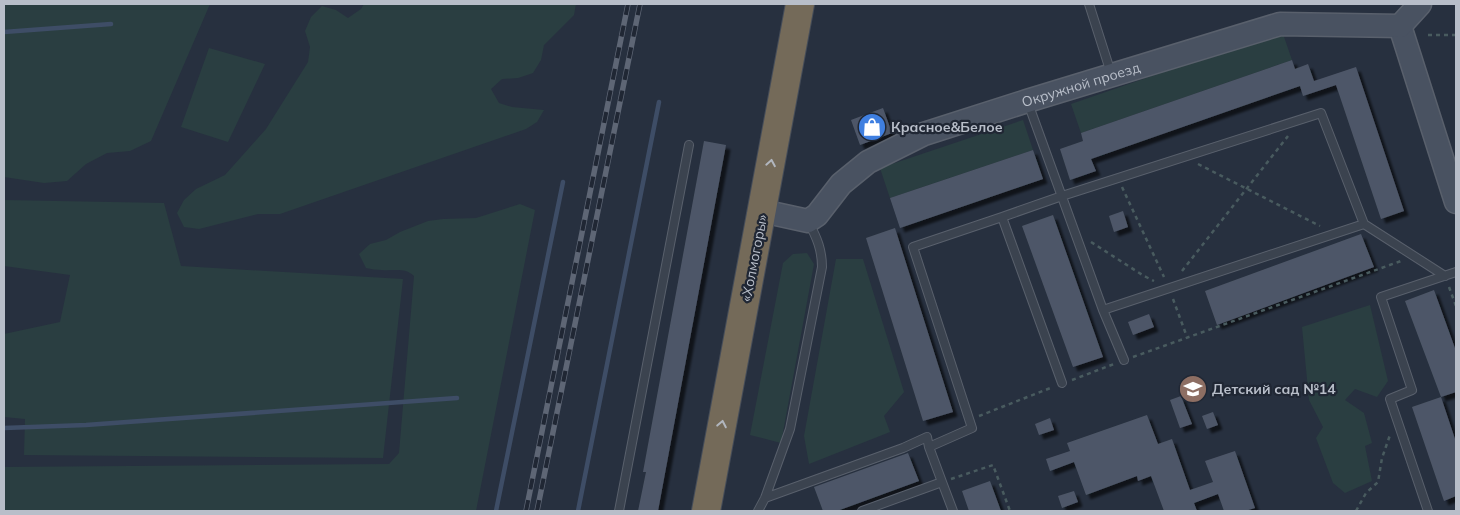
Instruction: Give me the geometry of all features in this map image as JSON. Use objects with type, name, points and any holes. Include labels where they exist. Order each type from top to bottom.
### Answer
[{"type":"highway","name":"«Холмогоры»","points":[[688,511],[781,4]]},
{"type":"highway","name":"«Холмогоры»","points":[[706,511],[800,4]]},
{"type":"street","points":[[1420,4],[1400,26],[1454,188]]},
{"type":"street","name":"Окружной проезд","points":[[808,221],[817,214],[840,184],[868,162],[924,134],[1280,24],[1400,26]]},
{"type":"street","points":[[762,211],[808,221]]},
{"type":"lane","points":[[1089,4],[1112,75]]},
{"type":"lane","points":[[1027,101],[1103,310],[1124,360]]},
{"type":"lane","points":[[929,447],[972,428],[913,247],[1062,196],[1321,113],[1364,224],[1445,276]]},
{"type":"lane","points":[[618,511],[689,145]]},
{"type":"lane","points":[[1002,217],[1062,384]]},
{"type":"lane","points":[[758,511],[765,498],[790,429],[822,267],[822,255],[808,221]]},
{"type":"lane","points":[[1103,310],[1364,224]]},
{"type":"lane","points":[[1428,511],[1390,398],[1412,390],[1381,297],[1456,272]]},
{"type":"lane","points":[[765,498],[903,448],[927,437],[952,511]]},
{"type":"lane","points":[[862,511],[942,482]]},
{"type":"path","points":[[1428,35],[1456,35]]},
{"type":"path","points":[[1169,288],[1302,119]]},
{"type":"path","points":[[1184,157],[1335,233]]},
{"type":"path","points":[[1118,178],[1169,288],[1186,337]]},
{"type":"path","points":[[1075,232],[1144,276],[1169,288]]},
{"type":"path","points":[[969,420],[1186,337],[1414,256]]},
{"type":"path","points":[[1445,276],[1456,306]]},
{"type":"path","points":[[1356,511],[1366,493],[1378,482],[1382,458],[1397,419]]},
{"type":"path","points":[[942,482],[993,465],[1010,511]]},
{"type":"green space","points":[[4,4],[210,4],[151,141],[130,151],[107,153],[86,164],[67,181],[44,183],[4,177]]},
{"type":"green space","points":[[364,4],[576,4],[574,15],[544,45],[541,60],[533,73],[518,78],[502,79],[491,89],[499,103],[512,107],[544,110],[537,122],[526,129],[280,214],[258,214],[199,229],[184,227],[177,213],[184,200],[196,189],[225,175],[266,129],[308,62],[310,47],[305,31],[311,17],[322,6],[336,10],[348,18],[361,9]]},
{"type":"green space","points":[[1282,31],[1292,60],[1081,133],[1071,104]]},
{"type":"green space","points":[[209,48],[265,64],[228,142],[181,127]]},
{"type":"green space","points":[[1023,120],[1033,150],[890,198],[880,168]]},
{"type":"green space","points":[[4,200],[164,203],[181,266],[403,279],[383,458],[24,455],[25,419],[4,417],[4,334],[60,322],[70,275],[4,266]]},
{"type":"green space","points":[[520,204],[535,210],[476,511],[4,511],[4,467],[389,464],[399,453],[414,276],[403,270],[366,268],[359,254],[370,244],[386,240],[400,232],[428,221],[476,218]]},
{"type":"green space","points":[[807,253],[814,264],[781,443],[750,435],[783,263],[793,254]]},
{"type":"green space","points":[[836,259],[863,259],[904,392],[884,416],[890,432],[809,464],[804,436]]},
{"type":"green space","points":[[1370,305],[1388,381],[1377,397],[1355,389],[1345,400],[1364,413],[1372,443],[1365,446],[1372,481],[1345,493],[1333,483],[1316,438],[1323,427],[1309,400],[1302,327]]},
{"type":"building","points":[[1292,60],[1295,69],[1308,64],[1314,81],[1356,67],[1404,211],[1381,219],[1336,85],[1303,96],[1300,86],[1091,159],[1096,171],[1070,180],[1060,149],[1083,141],[1081,133]]},
{"type":"building","name":"Красное&Белое","points":[[883,108],[892,133],[860,145],[851,120]]},
{"type":"building","points":[[704,141],[726,145],[658,511],[638,511],[646,472],[643,472]]},
{"type":"building","points":[[1033,150],[1043,179],[900,228],[890,198]]},
{"type":"building","points":[[1123,211],[1128,227],[1114,232],[1109,216]]},
{"type":"building","points":[[1053,215],[1103,357],[1073,367],[1022,226]]},
{"type":"building","points":[[895,228],[953,412],[923,421],[866,238]]},
{"type":"building","points":[[1361,234],[1374,267],[1217,325],[1205,291]]},
{"type":"building","points":[[1434,290],[1456,351],[1456,392],[1441,397],[1405,301]]},
{"type":"building","points":[[1149,314],[1154,327],[1133,335],[1128,322]]},
{"type":"building","points":[[1181,396],[1192,424],[1180,428],[1170,400]]},
{"type":"building","points":[[1441,397],[1456,442],[1456,496],[1444,501],[1412,407]]},
{"type":"building","points":[[1213,412],[1218,425],[1207,429],[1202,416]]},
{"type":"building","points":[[1147,415],[1158,444],[1172,439],[1190,490],[1213,482],[1205,461],[1235,451],[1255,508],[1245,511],[1224,511],[1218,494],[1194,503],[1197,511],[1164,511],[1151,476],[1138,481],[1137,476],[1086,495],[1074,462],[1050,471],[1046,459],[1070,451],[1067,443]]},
{"type":"building","points":[[1050,418],[1054,430],[1039,435],[1035,424]]},
{"type":"building","points":[[908,453],[919,481],[837,511],[823,511],[814,487]]},
{"type":"building","points":[[990,481],[1001,511],[969,511],[962,491]]},
{"type":"building","points":[[1074,491],[1078,502],[1062,508],[1058,496]]},
{"type":"waterway","points":[[4,32],[111,24]]},
{"type":"waterway","points":[[578,511],[659,102]]},
{"type":"waterway","points":[[496,511],[563,182]]},
{"type":"waterway","points":[[4,428],[86,425],[457,398]]},
{"type":"railway","points":[[526,511],[628,4]]},
{"type":"railway","points":[[537,511],[640,4]]},
{"type":"place","name":"Красное&Белое","points":[[872,127]]},
{"type":"place","name":"Детский сад №14","points":[[1193,389]]}]
